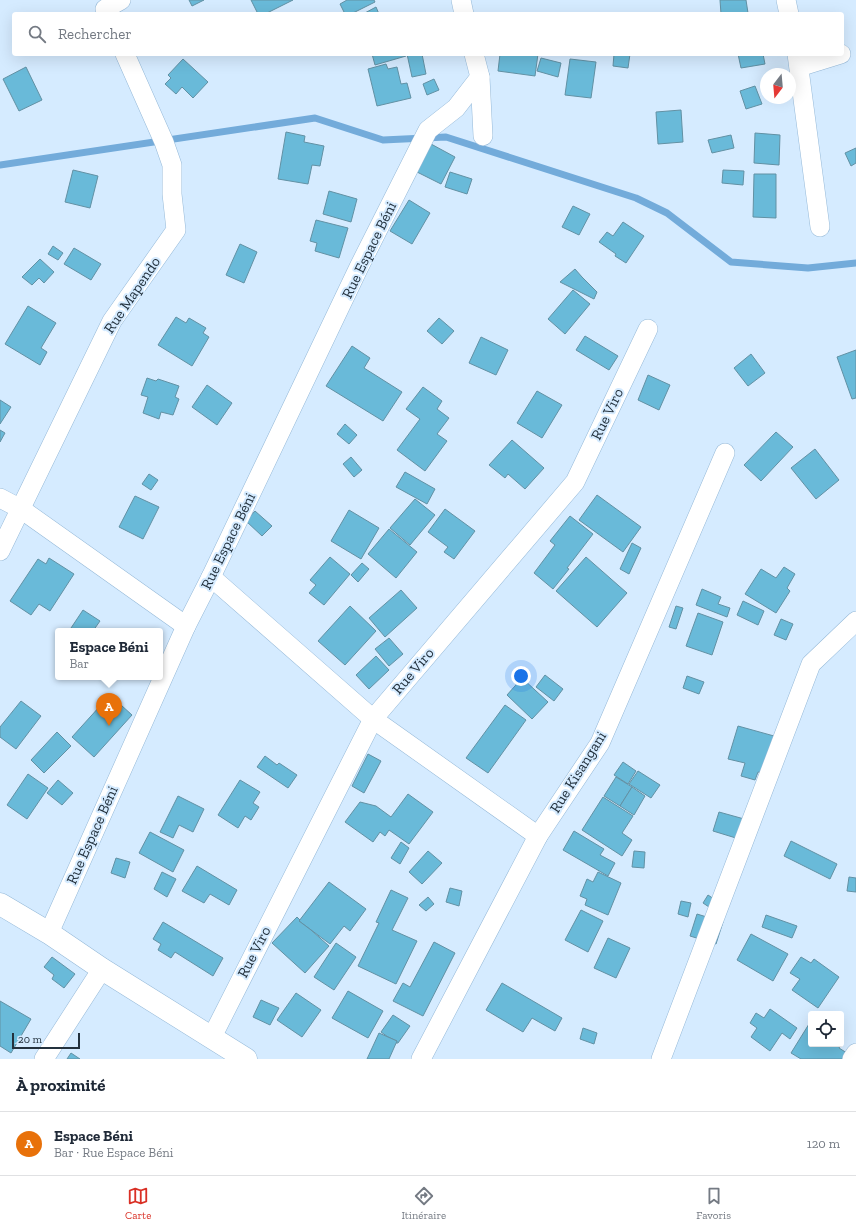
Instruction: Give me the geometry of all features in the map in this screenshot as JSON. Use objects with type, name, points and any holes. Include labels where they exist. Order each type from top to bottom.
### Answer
[{"type":"street","points":[[103,8],[121,0]]},
{"type":"street","points":[[461,0],[464,12]]},
{"type":"street","points":[[786,0],[789,12]]},
{"type":"street","points":[[844,53],[856,49]]},
{"type":"street","name":"Rue Mapendo","points":[[0,551],[112,320],[176,230],[172,194],[172,165],[164,142],[126,56]]},
{"type":"street","points":[[475,56],[480,77],[483,136]]},
{"type":"street","points":[[820,227],[798,60],[827,56]]},
{"type":"street","name":"Rue Espace Béni","points":[[163,678],[186,626],[359,267],[428,130],[456,108],[480,77]]},
{"type":"street","name":"Rue Viro","points":[[212,1037],[373,719],[575,482],[648,329]]},
{"type":"street","name":"Rue Kisangani","points":[[421,1059],[538,836],[600,743],[725,453]]},
{"type":"street","points":[[0,498],[20,509],[186,626]]},
{"type":"street","points":[[211,576],[373,719],[538,836]]},
{"type":"street","points":[[661,1059],[811,664],[856,621]]},
{"type":"street","name":"Rue Espace Béni","points":[[49,933],[162,680]]},
{"type":"street","points":[[0,904],[49,933],[102,969],[246,1059]]},
{"type":"street","points":[[44,1059],[102,969]]},
{"type":"street","points":[[852,1059],[856,1053]]},
{"type":"building","points":[[189,0],[204,0],[192,6]]},
{"type":"building","points":[[251,0],[293,0],[269,12],[257,12]]},
{"type":"building","points":[[347,0],[374,0],[375,2],[355,12],[344,12],[340,4]]},
{"type":"building","points":[[720,0],[746,0],[748,12],[721,12]]},
{"type":"building","points":[[376,7],[378,12],[367,12]]},
{"type":"building","points":[[373,56],[406,56],[375,65]]},
{"type":"building","points":[[407,56],[422,56],[426,74],[412,77]]},
{"type":"building","points":[[500,56],[538,56],[535,76],[498,71]]},
{"type":"building","points":[[614,56],[630,56],[628,68],[613,66]]},
{"type":"building","points":[[738,56],[763,56],[765,64],[741,68]]},
{"type":"building","points":[[541,58],[561,63],[558,77],[537,71]]},
{"type":"building","points":[[183,59],[208,82],[193,98],[182,87],[176,94],[165,84],[171,78],[168,75]]},
{"type":"building","points":[[570,59],[596,62],[591,98],[565,95]]},
{"type":"building","points":[[386,64],[388,69],[397,67],[401,84],[407,83],[411,98],[377,106],[368,69]]},
{"type":"building","points":[[26,67],[42,100],[19,111],[3,79]]},
{"type":"building","points":[[434,79],[439,90],[427,95],[423,84]]},
{"type":"building","points":[[755,86],[760,99],[760,104],[762,104],[746,109],[740,91]]},
{"type":"building","points":[[681,110],[683,142],[658,144],[656,112]]},
{"type":"building","points":[[286,132],[305,136],[304,142],[324,146],[320,166],[312,165],[308,184],[278,179]]},
{"type":"building","points":[[755,133],[780,135],[779,165],[754,163]]},
{"type":"building","points":[[731,135],[734,148],[712,153],[708,140]]},
{"type":"building","points":[[431,144],[455,157],[441,184],[417,172]]},
{"type":"building","points":[[856,148],[856,163],[851,166],[845,153]]},
{"type":"building","points":[[73,170],[98,176],[90,208],[65,202]]},
{"type":"building","points":[[723,170],[744,171],[743,185],[722,183]]},
{"type":"building","points":[[450,172],[472,179],[467,194],[445,187]]},
{"type":"building","points":[[754,174],[776,174],[776,218],[753,217]]},
{"type":"building","points":[[329,191],[357,199],[351,222],[323,214]]},
{"type":"building","points":[[409,200],[430,213],[412,244],[390,231]]},
{"type":"building","points":[[573,206],[590,214],[579,235],[562,227]]},
{"type":"building","points":[[316,220],[348,228],[339,258],[315,251],[317,243],[310,241]]},
{"type":"building","points":[[623,222],[644,236],[626,263],[615,256],[616,254],[599,242],[607,232],[613,236]]},
{"type":"building","points":[[240,244],[257,252],[244,283],[226,275]]},
{"type":"building","points":[[53,246],[63,253],[58,260],[48,254]]},
{"type":"building","points":[[74,248],[101,264],[91,280],[64,264]]},
{"type":"building","points":[[40,259],[54,272],[44,283],[39,278],[32,285],[22,277]]},
{"type":"building","points":[[575,269],[597,292],[594,299],[560,282]]},
{"type":"building","points":[[573,290],[590,304],[565,334],[548,319]]},
{"type":"building","points":[[28,306],[56,323],[41,348],[47,352],[40,365],[5,344]]},
{"type":"building","points":[[176,317],[186,323],[189,318],[206,328],[203,333],[209,337],[192,366],[158,345]]},
{"type":"building","points":[[439,318],[454,331],[442,344],[427,331]]},
{"type":"building","points":[[585,336],[618,356],[609,370],[576,350]]},
{"type":"building","points":[[481,337],[508,350],[496,375],[469,363]]},
{"type":"building","points":[[352,346],[370,358],[364,368],[402,392],[383,421],[326,386]]},
{"type":"building","points":[[856,350],[856,398],[852,399],[837,357]]},
{"type":"building","points":[[751,354],[765,373],[748,386],[734,368]]},
{"type":"building","points":[[648,375],[670,385],[659,410],[638,400]]},
{"type":"building","points":[[147,378],[156,381],[158,379],[179,386],[175,397],[179,399],[173,415],[161,412],[159,419],[143,413],[148,397],[141,395]]},
{"type":"building","points":[[207,385],[232,403],[217,425],[192,407]]},
{"type":"building","points":[[423,387],[442,401],[437,409],[449,418],[437,434],[447,441],[425,471],[397,450],[420,419],[406,409]]},
{"type":"building","points":[[537,391],[562,405],[542,438],[517,423]]},
{"type":"building","points":[[0,400],[11,407],[0,424]]},
{"type":"building","points":[[345,424],[357,435],[349,444],[337,434]]},
{"type":"building","points":[[0,430],[5,433],[0,442]]},
{"type":"building","points":[[776,432],[793,447],[761,481],[744,465]]},
{"type":"building","points":[[512,440],[544,468],[525,489],[508,474],[505,478],[489,465]]},
{"type":"building","points":[[815,449],[839,480],[816,499],[791,468]]},
{"type":"building","points":[[351,457],[362,470],[354,477],[343,464]]},
{"type":"building","points":[[405,472],[435,489],[427,504],[396,487]]},
{"type":"building","points":[[149,474],[158,480],[151,490],[142,484]]},
{"type":"building","points":[[597,495],[641,527],[623,552],[579,520]]},
{"type":"building","points":[[135,496],[159,507],[143,539],[119,527]]},
{"type":"building","points":[[415,499],[435,515],[410,545],[390,528]]},
{"type":"building","points":[[445,509],[475,531],[454,559],[444,552],[448,547],[428,532]]},
{"type":"building","points":[[349,510],[379,528],[361,559],[331,541]]},
{"type":"building","points":[[255,511],[272,526],[262,536],[246,521]]},
{"type":"building","points":[[570,516],[593,534],[553,589],[534,573],[555,545],[550,541]]},
{"type":"building","points":[[389,529],[417,552],[396,578],[368,554]]},
{"type":"building","points":[[632,543],[641,548],[629,574],[620,569]]},
{"type":"building","points":[[330,557],[350,574],[324,605],[309,593],[316,585],[310,580]]},
{"type":"building","points":[[586,557],[627,593],[597,627],[556,591]]},
{"type":"building","points":[[49,558],[74,574],[50,611],[39,604],[31,615],[10,601],[38,559],[46,564]]},
{"type":"building","points":[[362,563],[369,569],[358,582],[351,575]]},
{"type":"building","points":[[784,567],[795,574],[787,588],[790,591],[776,613],[745,594],[761,569],[776,578]]},
{"type":"building","points":[[702,589],[721,597],[718,604],[730,608],[727,617],[696,605]]},
{"type":"building","points":[[401,590],[417,608],[385,637],[369,618]]},
{"type":"building","points":[[743,601],[764,611],[758,625],[737,615]]},
{"type":"building","points":[[350,606],[376,631],[345,665],[318,641]]},
{"type":"building","points":[[676,606],[683,608],[676,629],[669,627]]},
{"type":"building","points":[[83,610],[100,621],[95,628],[71,628]]},
{"type":"building","points":[[698,613],[723,622],[712,655],[686,646]]},
{"type":"building","points":[[781,619],[793,624],[786,640],[774,635]]},
{"type":"building","points":[[389,638],[403,654],[389,666],[375,649]]},
{"type":"building","points":[[376,656],[389,670],[369,689],[356,675]]},
{"type":"building","points":[[545,675],[563,689],[554,701],[536,687]]},
{"type":"building","points":[[687,676],[704,682],[699,694],[683,688]]},
{"type":"building","points":[[522,678],[548,702],[532,719],[507,695]]},
{"type":"building","points":[[110,695],[132,715],[94,757],[72,737]]},
{"type":"building","points":[[21,701],[41,716],[16,749],[0,737],[0,727]]},
{"type":"building","points":[[505,705],[526,720],[488,773],[466,758]]},
{"type":"building","points":[[738,726],[774,736],[764,773],[758,772],[755,780],[741,776],[745,763],[728,759]]},
{"type":"building","points":[[57,732],[71,746],[44,773],[31,760]]},
{"type":"building","points":[[368,754],[381,761],[364,793],[352,786]]},
{"type":"building","points":[[265,756],[277,765],[279,763],[297,775],[288,788],[257,767]]},
{"type":"building","points":[[623,762],[636,771],[628,784],[614,775]]},
{"type":"building","points":[[638,771],[660,785],[651,798],[629,784]]},
{"type":"building","points":[[28,774],[48,788],[27,819],[7,805]]},
{"type":"building","points":[[616,777],[632,787],[620,806],[604,796]]},
{"type":"building","points":[[58,780],[73,793],[62,805],[47,793]]},
{"type":"building","points":[[240,780],[260,792],[253,803],[259,807],[251,820],[245,816],[238,828],[218,815]]},
{"type":"building","points":[[632,787],[645,796],[634,815],[620,806]]},
{"type":"building","points":[[408,794],[433,812],[409,844],[389,830],[385,836],[380,832],[373,842],[345,822],[360,802],[376,806],[391,817]]},
{"type":"building","points":[[178,796],[204,809],[193,832],[179,825],[173,838],[160,832]]},
{"type":"building","points":[[603,797],[633,816],[622,833],[632,840],[622,856],[582,830]]},
{"type":"building","points":[[719,812],[755,822],[749,842],[713,831]]},
{"type":"building","points":[[574,831],[604,849],[600,855],[615,863],[608,876],[563,850]]},
{"type":"building","points":[[150,832],[184,850],[173,872],[139,853]]},
{"type":"building","points":[[791,841],[837,864],[830,879],[784,856]]},
{"type":"building","points":[[401,842],[409,848],[400,864],[391,858]]},
{"type":"building","points":[[428,851],[442,863],[422,884],[409,872]]},
{"type":"building","points":[[634,851],[645,852],[644,868],[632,867]]},
{"type":"building","points":[[116,858],[130,862],[125,878],[111,873]]},
{"type":"building","points":[[197,866],[237,890],[229,905],[210,894],[204,903],[182,891]]},
{"type":"building","points":[[162,872],[176,879],[167,897],[154,889]]},
{"type":"building","points":[[598,872],[621,883],[608,915],[585,905],[587,899],[580,896],[587,879],[593,882]]},
{"type":"building","points":[[849,877],[856,878],[856,892],[847,891]]},
{"type":"building","points":[[329,882],[366,909],[350,931],[344,926],[330,944],[299,921]]},
{"type":"building","points":[[450,888],[462,891],[459,906],[446,902]]},
{"type":"building","points":[[391,890],[408,898],[392,930],[417,941],[396,984],[358,966],[379,923],[376,922]]},
{"type":"building","points":[[708,895],[717,901],[712,909],[703,903]]},
{"type":"building","points":[[428,897],[434,904],[426,911],[419,905]]},
{"type":"building","points":[[681,901],[691,903],[688,917],[678,914]]},
{"type":"building","points":[[581,910],[603,921],[588,952],[565,940]]},
{"type":"building","points":[[697,914],[723,922],[716,944],[690,936]]},
{"type":"building","points":[[766,915],[797,926],[792,938],[762,927]]},
{"type":"building","points":[[297,917],[300,920],[299,921],[329,946],[305,973],[272,943]]},
{"type":"building","points":[[163,922],[223,958],[213,976],[175,952],[171,958],[158,950],[161,944],[153,939]]},
{"type":"building","points":[[751,934],[788,954],[773,981],[737,960]]},
{"type":"building","points":[[608,938],[630,948],[616,978],[594,968]]},
{"type":"building","points":[[434,942],[455,953],[423,1016],[393,1001],[403,983],[410,987]]},
{"type":"building","points":[[336,943],[356,957],[334,990],[314,977]]},
{"type":"building","points":[[52,957],[75,974],[64,988],[52,979],[54,975],[44,967]]},
{"type":"building","points":[[801,957],[811,963],[814,959],[839,977],[818,1008],[792,990],[800,979],[790,973]]},
{"type":"building","points":[[502,983],[562,1018],[555,1031],[532,1018],[523,1032],[486,1010]]},
{"type":"building","points":[[348,991],[383,1011],[368,1038],[332,1018]]},
{"type":"building","points":[[296,993],[321,1010],[302,1037],[277,1020]]},
{"type":"building","points":[[261,1000],[279,1008],[270,1025],[253,1017]]},
{"type":"building","points":[[0,1001],[31,1019],[11,1053],[0,1046]]},
{"type":"building","points":[[770,1009],[797,1028],[790,1039],[782,1033],[770,1051],[751,1037],[757,1028],[750,1023],[756,1013],[764,1018]]},
{"type":"building","points":[[393,1015],[410,1026],[398,1043],[381,1032]]},
{"type":"building","points":[[808,1026],[808,1047],[840,1047],[847,1053],[843,1059],[801,1059],[791,1053]]},
{"type":"building","points":[[583,1028],[597,1033],[594,1044],[580,1039]]},
{"type":"building","points":[[379,1033],[397,1041],[389,1059],[367,1059]]},
{"type":"building","points":[[71,1053],[80,1059],[67,1059]]},
{"type":"waterway","points":[[0,165],[315,118],[383,140],[446,137],[636,198],[667,213],[731,262],[808,268],[856,263]]},
{"type":"place","name":"Espace Béni","points":[[109,726]]}]
